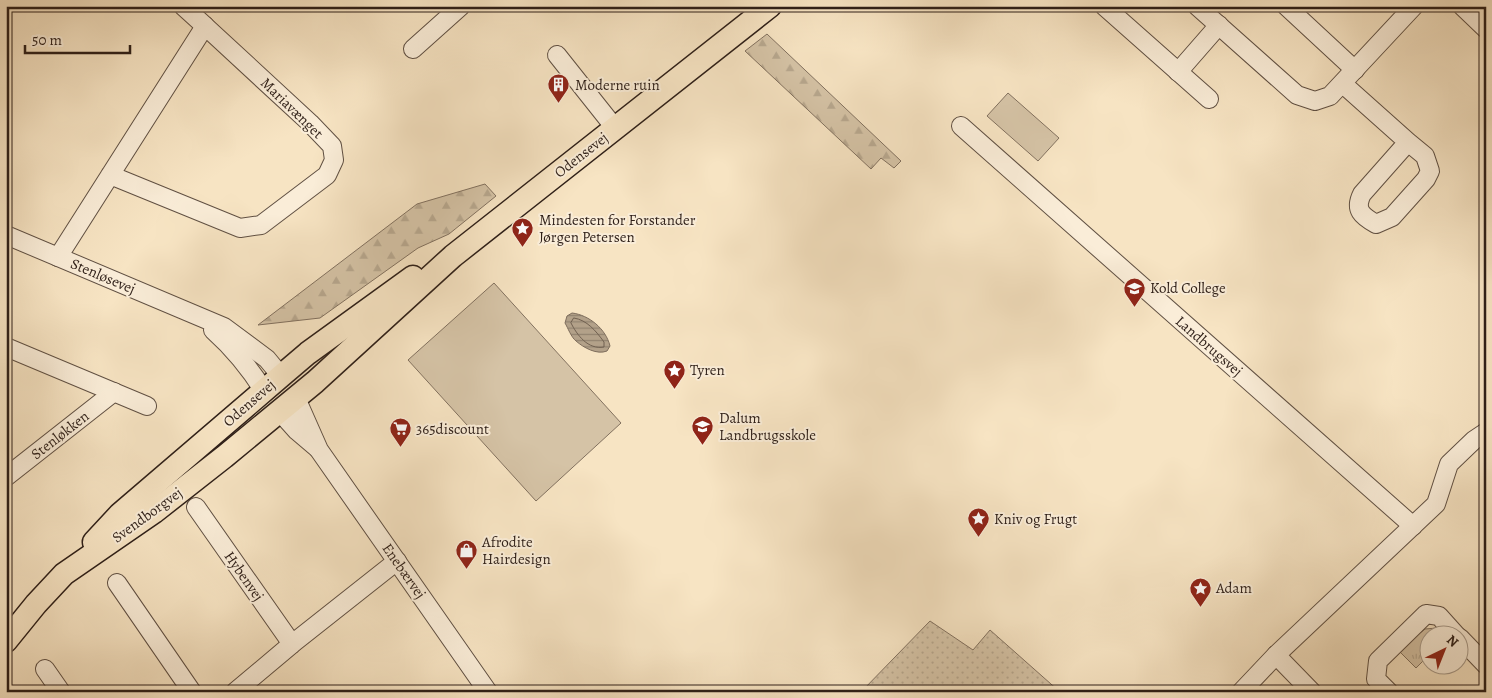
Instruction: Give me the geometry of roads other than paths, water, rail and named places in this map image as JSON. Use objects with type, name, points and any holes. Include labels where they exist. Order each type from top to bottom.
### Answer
[{"type":"main road","name":"Odensevej","points":[[64,574],[120,514],[280,394],[770,6]]},
{"type":"main road","name":"Odensevej","points":[[280,394],[308,353],[416,274],[453,256]]},
{"type":"main road","name":"Svendborgvej","points":[[6,641],[36,604],[64,574],[154,512],[185,475],[280,394]]},
{"type":"street","name":"Mariavænget","points":[[110,175],[240,228],[261,225],[327,175],[334,160],[332,146],[310,123],[183,6]]},
{"type":"street","points":[[413,49],[461,6]]},
{"type":"street","points":[[1104,6],[1209,98]]},
{"type":"street","points":[[1197,6],[1297,95],[1315,101],[1330,96],[1343,84],[1414,6]]},
{"type":"street","points":[[1286,6],[1355,70]]},
{"type":"street","points":[[1462,6],[1486,29]]},
{"type":"street","points":[[1178,72],[1218,25]]},
{"type":"street","points":[[58,257],[205,26]]},
{"type":"street","name":"Odensevej","points":[[558,55],[615,128]]},
{"type":"street","points":[[1343,84],[1425,156],[1430,171],[1426,179],[1392,217],[1376,224],[1360,212],[1358,207],[1359,200],[1362,194],[1408,142]]},
{"type":"street","name":"Landbrugsvej","points":[[961,126],[1413,526]]},
{"type":"street","name":"Stenløsevej","points":[[6,235],[224,327],[267,359],[280,394]]},
{"type":"street","points":[[6,347],[147,406]]},
{"type":"street","name":"Stenløkken","points":[[6,477],[114,392]]},
{"type":"street","name":"Enebærvej","points":[[280,394],[488,692]]},
{"type":"street","points":[[1241,692],[1276,655],[1436,504],[1449,464],[1474,440],[1486,432]]},
{"type":"street","name":"Hybenvej","points":[[196,507],[292,644]]},
{"type":"street","points":[[235,692],[397,561]]},
{"type":"street","points":[[117,583],[192,692]]},
{"type":"street","points":[[1389,692],[1376,679],[1378,661],[1426,614],[1439,616],[1448,626]]},
{"type":"street","points":[[1470,649],[1486,665]]},
{"type":"street","points":[[1276,655],[1312,692]]},
{"type":"street","points":[[44,669],[61,692]]},
{"type":"water","points":[[572,313],[585,317],[601,329],[610,346],[607,351],[591,350],[574,339],[565,323],[567,316]]},
{"type":"place","name":"Moderne ruin","points":[[559,104]]},
{"type":"place","name":"Mindesten for Forstander Jørgen Petersen","points":[[523,248]]},
{"type":"place","name":"Kold College","points":[[1134,307]]},
{"type":"place","name":"Tyren","points":[[674,389]]},
{"type":"place","name":"Dalum Landbrugsskole","points":[[703,446]]},
{"type":"place","name":"365discount","points":[[400,448]]},
{"type":"place","name":"Kniv og Frugt","points":[[978,538]]},
{"type":"place","name":"Afrodite Hairdesign","points":[[466,570]]},
{"type":"place","name":"Adam","points":[[1200,607]]}]
